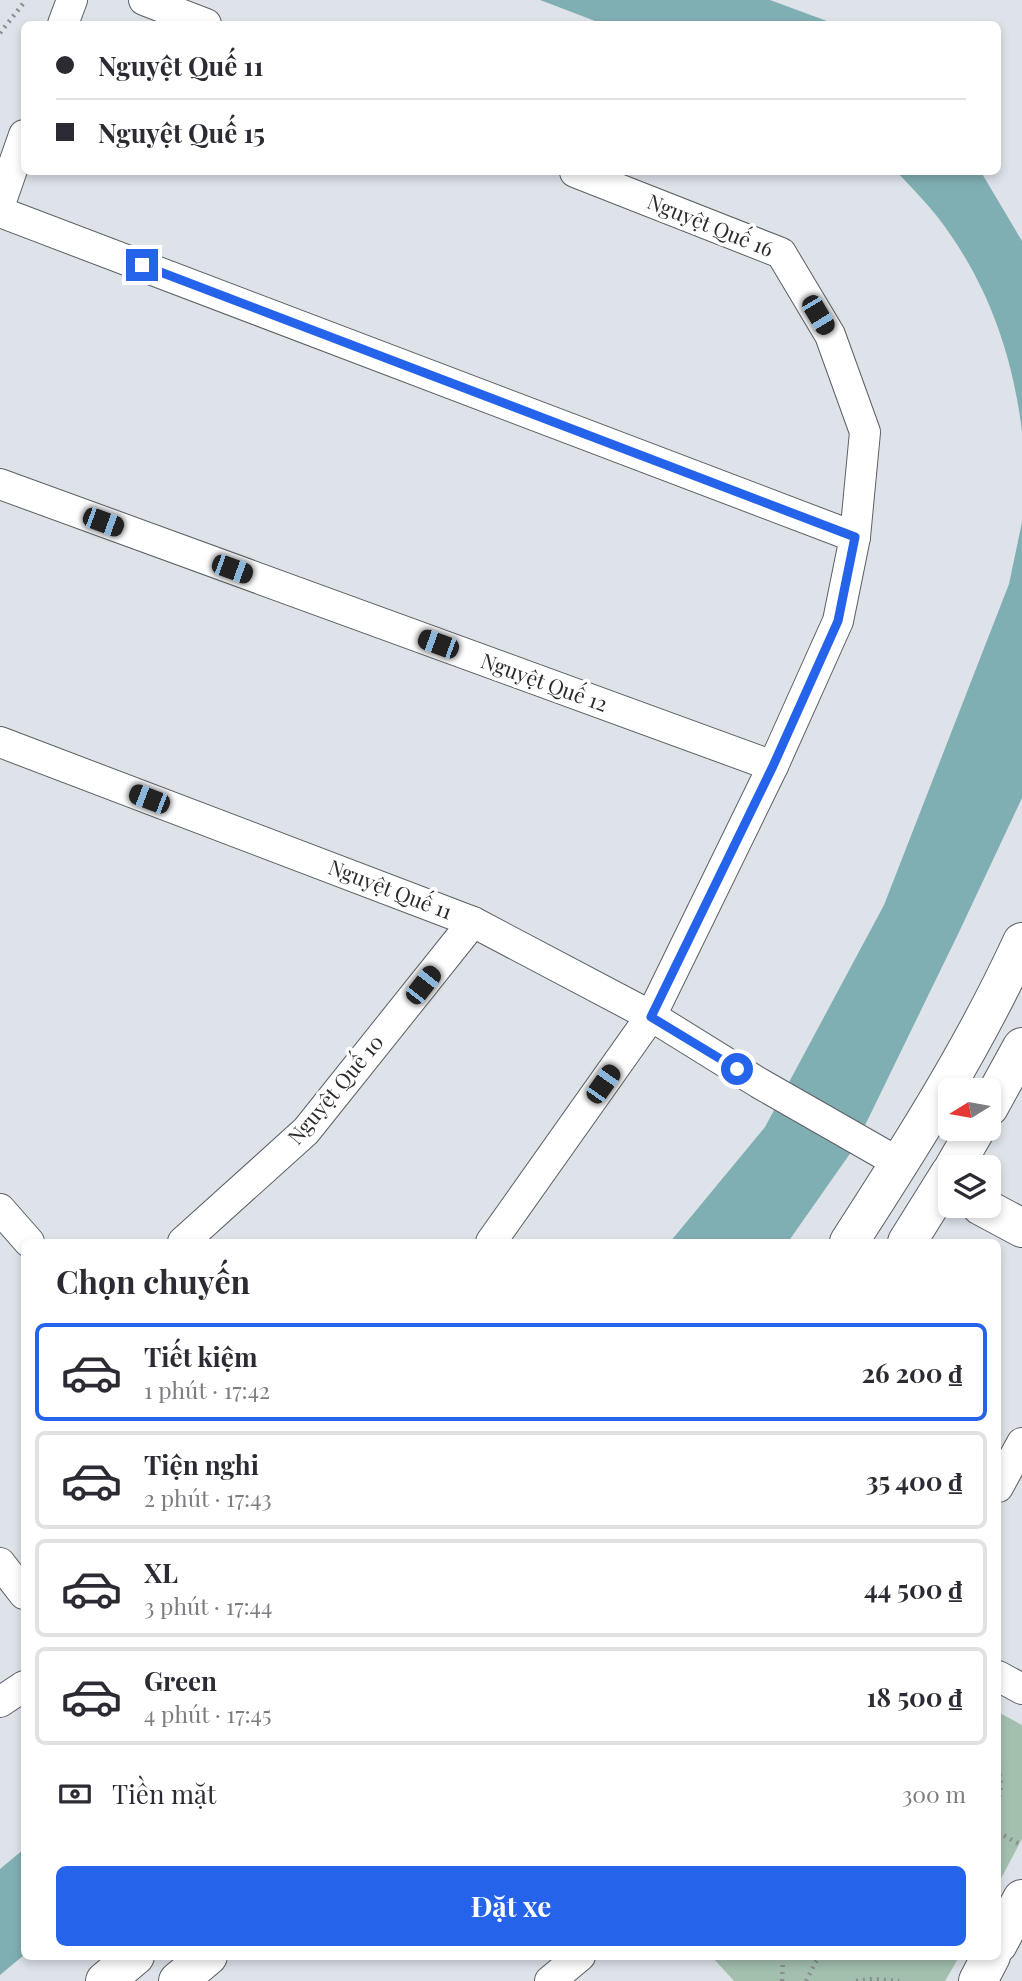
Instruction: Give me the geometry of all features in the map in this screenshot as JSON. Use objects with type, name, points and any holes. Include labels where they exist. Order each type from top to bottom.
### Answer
[{"type":"street","points":[[64,21],[72,0]]},
{"type":"street","points":[[144,0],[198,21]]},
{"type":"street","points":[[0,204],[21,144]]},
{"type":"street","name":"Nguyệt Quế 16","points":[[493,1239],[651,1017],[773,766],[838,621],[855,537],[865,432],[830,335],[780,253],[583,175]]},
{"type":"street","points":[[0,212],[855,537]]},
{"type":"street","name":"Nguyệt Quế 12","points":[[0,484],[773,766]]},
{"type":"street","name":"Nguyệt Quế 11","points":[[0,742],[473,922],[651,1017],[887,1156]]},
{"type":"street","name":"Nguyệt Quế 10","points":[[186,1239],[306,1131],[473,922]]},
{"type":"street","points":[[850,1239],[887,1156],[970,1042],[1022,942]]},
{"type":"street","points":[[1001,1085],[1022,1047]]},
{"type":"street","points":[[887,1156],[938,1175]]},
{"type":"street","points":[[909,1239],[938,1196]]},
{"type":"street","points":[[0,1209],[26,1239]]},
{"type":"street","points":[[1001,1217],[1022,1228]]},
{"type":"street","points":[[1001,1482],[1022,1443]]},
{"type":"street","points":[[0,1563],[21,1590]]},
{"type":"street","points":[[1001,1678],[1022,1689]]},
{"type":"street","points":[[0,1702],[21,1688]]},
{"type":"street","points":[[1001,1938],[1022,1899]]},
{"type":"street","points":[[105,1981],[130,1960]]},
{"type":"street","points":[[178,1981],[203,1960]]},
{"type":"street","points":[[550,1981],[575,1960]]},
{"type":"street","points":[[978,1981],[989,1960]]},
{"type":"path","points":[[0,33],[26,0]]},
{"type":"path","points":[[1001,1834],[1021,1845]]},
{"type":"path","points":[[782,1981],[783,1960]]},
{"type":"path","points":[[806,1981],[817,1960]]},
{"type":"path","points":[[856,1981],[899,1981]]},
{"type":"green space","points":[[1001,1714],[1022,1725],[1022,1839],[1001,1878]]},
{"type":"green space","points":[[715,1960],[957,1960],[945,1981],[734,1981]]},
{"type":"water","points":[[540,0],[770,0],[827,21],[595,21]]},
{"type":"water","points":[[900,175],[983,175],[1022,241],[1022,431],[1004,344],[983,290],[954,239]]},
{"type":"water","points":[[1022,522],[1022,798],[854,1148],[790,1239],[672,1239],[765,1127],[884,905],[1009,584]]},
{"type":"water","points":[[21,1852],[21,1958],[0,1975],[0,1869]]},
{"type":"route","points":[[142,265],[855,537],[838,621],[773,766],[651,1017],[737,1069]]}]
